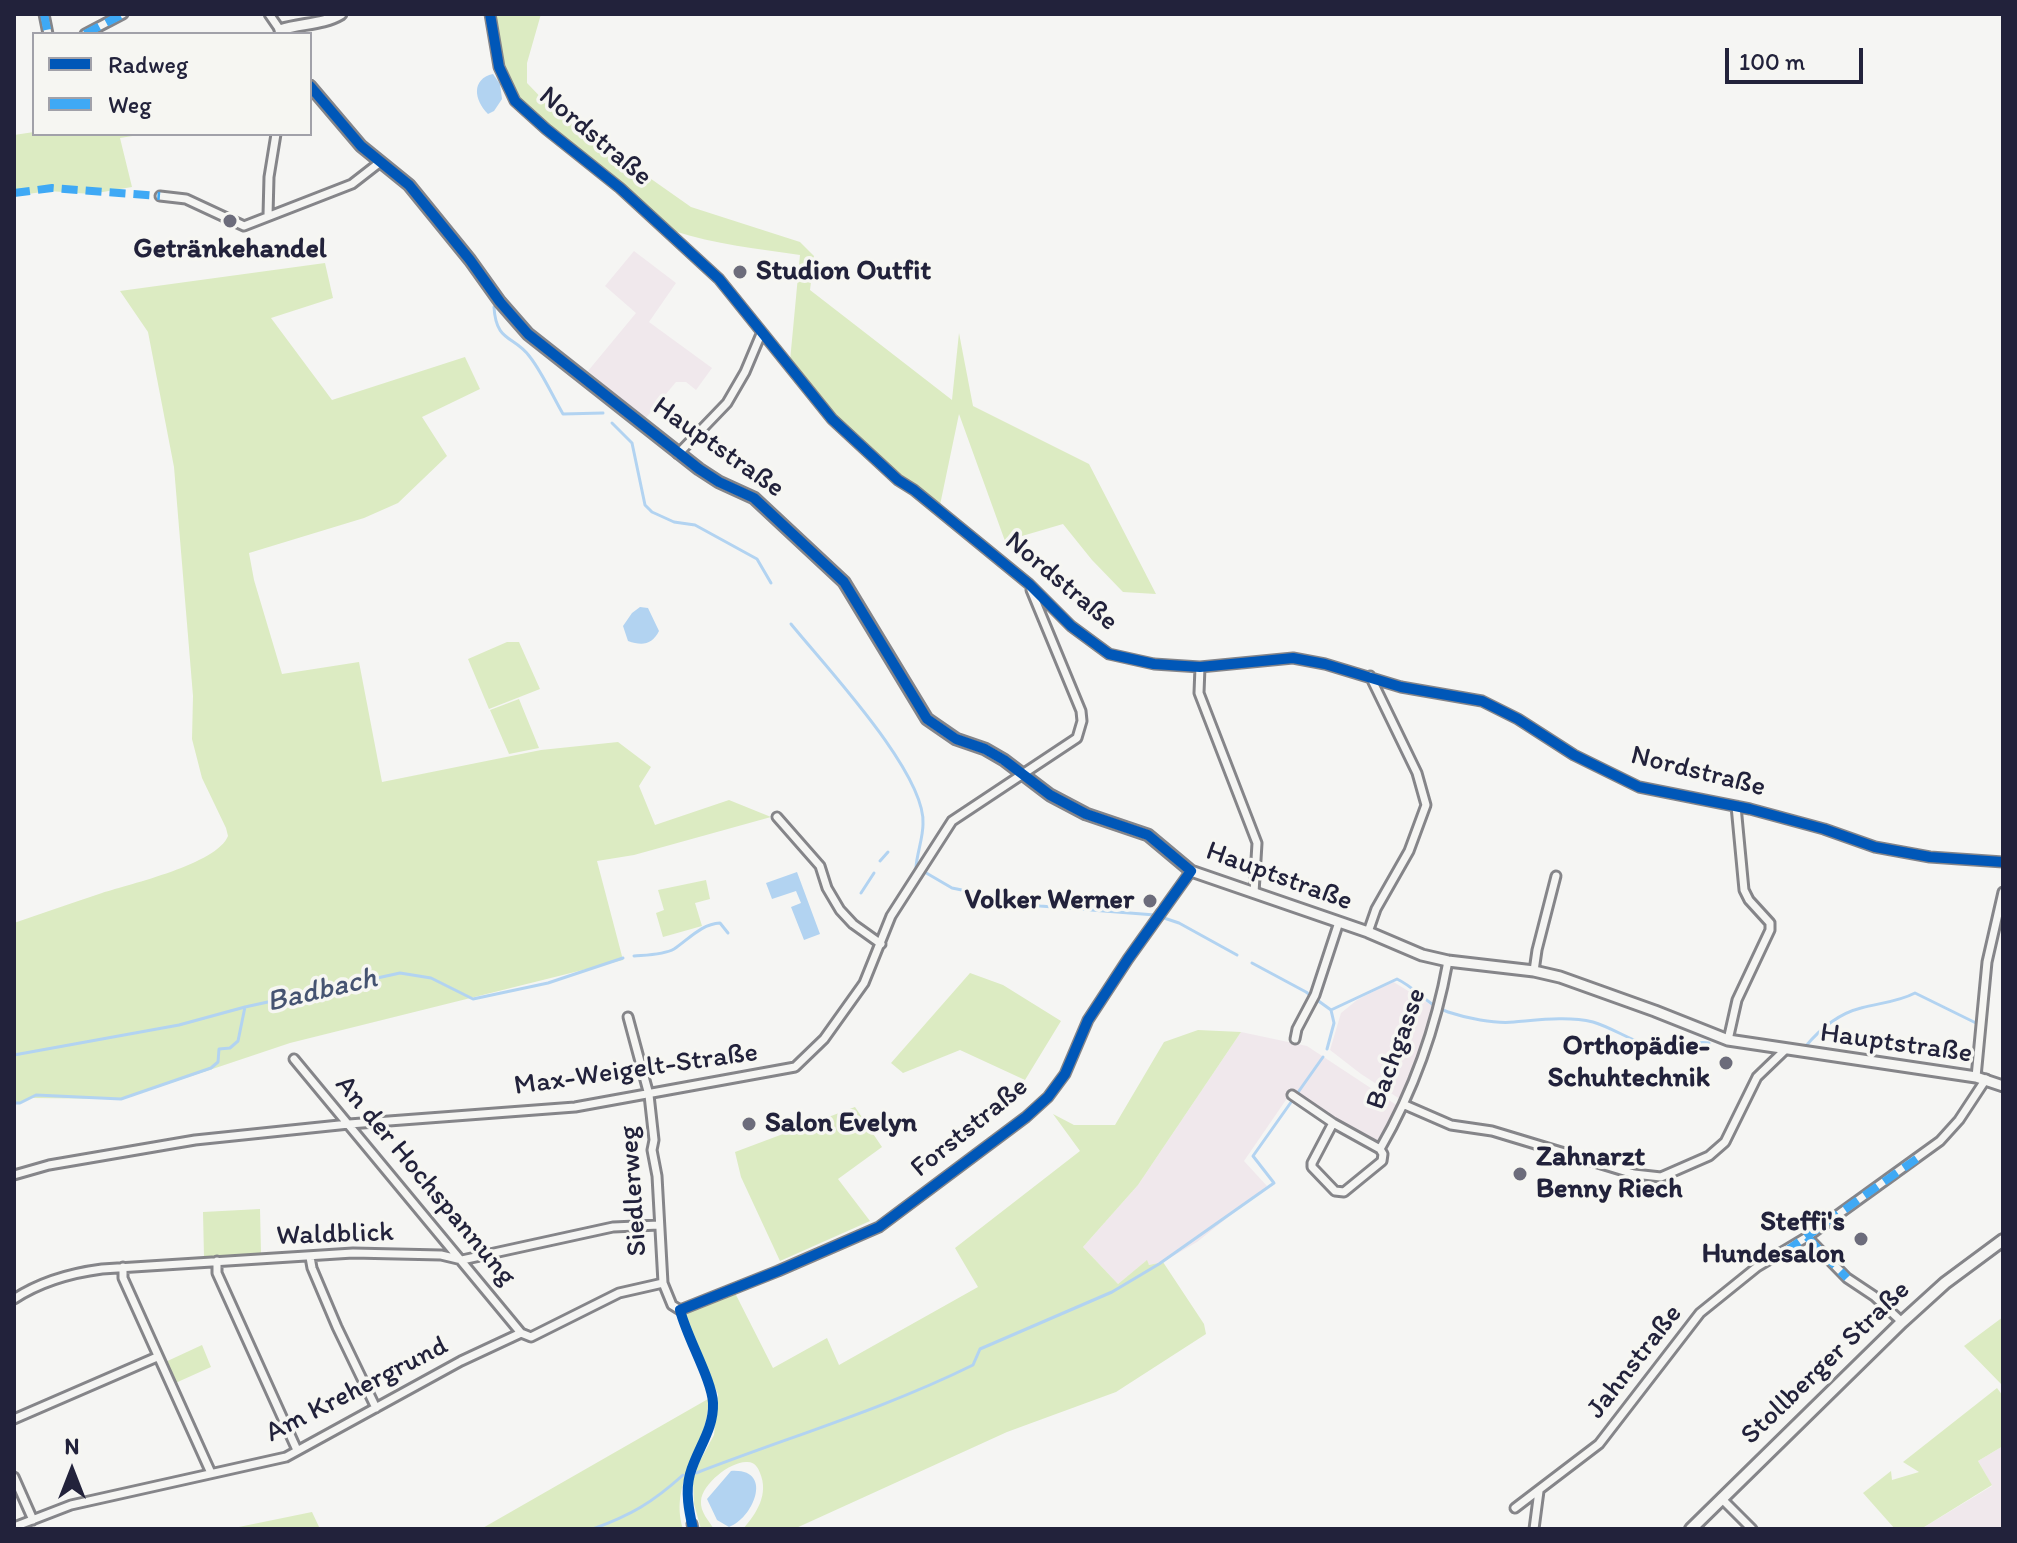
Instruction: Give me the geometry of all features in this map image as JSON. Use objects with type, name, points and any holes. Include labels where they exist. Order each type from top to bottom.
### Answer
[{"type":"main road","name":"Stollberger Straße","points":[[1691,1529],[1902,1322],[1945,1283],[2003,1240]]},
{"type":"street","points":[[89,32],[123,14]]},
{"type":"street","points":[[269,14],[280,32],[333,19],[341,14]]},
{"type":"street","name":"Nordstraße","points":[[490,14],[499,67],[515,101],[620,188],[693,254],[743,306],[761,334],[788,362],[832,419],[898,480],[1029,584],[1071,626],[1109,654],[1154,664],[1200,667],[1293,658],[1370,676],[1401,687],[1482,701],[1518,719],[1574,755],[1639,787],[1736,806],[1824,829],[1875,847],[1930,857],[2003,862]]},
{"type":"street","name":"Hauptstraße","points":[[312,88],[361,146],[409,185],[528,334],[678,454],[719,482],[754,498],[844,582],[927,719],[956,739],[985,749],[1004,760],[1050,795],[1086,814],[1148,835],[1191,871],[1368,932],[1422,955],[1560,977],[1728,1040],[1981,1078],[2003,1086]]},
{"type":"street","points":[[268,215],[269,177],[276,136]]},
{"type":"street","points":[[160,196],[186,199],[244,226],[352,184],[379,163]]},
{"type":"street","points":[[678,454],[727,403],[745,372],[761,334]]},
{"type":"street","name":"Max-Weigelt-Straße","points":[[14,1175],[49,1165],[195,1140],[349,1124],[575,1107],[795,1067],[824,1039],[856,994],[891,916],[952,821],[1077,738],[1082,721],[1081,711],[1029,584]]},
{"type":"street","points":[[1200,667],[1199,693],[1257,843],[1254,893]]},
{"type":"street","points":[[1368,932],[1376,909],[1409,851],[1426,805],[1417,773],[1370,676]]},
{"type":"street","points":[[1728,1040],[1737,1000],[1770,930],[1770,923],[1744,890],[1736,806]]},
{"type":"street","points":[[777,817],[820,866],[827,888],[840,910],[853,924],[881,944]]},
{"type":"street","name":"Forststraße","points":[[680,1310],[792,1266],[879,1227],[1026,1117],[1048,1097],[1065,1074],[1088,1020],[1191,871]]},
{"type":"street","points":[[1534,971],[1556,876]]},
{"type":"street","points":[[1981,1078],[1987,962],[2003,892]]},
{"type":"street","points":[[1295,1039],[1314,998],[1339,922]]},
{"type":"street","name":"Bachgasse","points":[[1380,1149],[1405,1105],[1439,1008],[1448,961]]},
{"type":"street","name":"Siedlerweg","points":[[628,1017],[649,1095],[663,1283],[672,1305],[680,1310]]},
{"type":"street","points":[[1405,1105],[1451,1125],[1492,1131],[1617,1169],[1661,1177],[1709,1156],[1725,1142],[1757,1077],[1785,1050]]},
{"type":"street","name":"An der Hochspannung","points":[[294,1059],[521,1333]]},
{"type":"street","name":"Jahnstraße","points":[[1515,1508],[1599,1444],[1700,1313],[1757,1267],[1807,1237],[1940,1141],[1959,1120],[1981,1078]]},
{"type":"street","name":"Bachgasse","points":[[1292,1095],[1333,1123],[1380,1149],[1383,1154],[1382,1161],[1344,1192],[1335,1191],[1312,1167],[1333,1123]]},
{"type":"street","name":"Waldblick","points":[[14,1299],[40,1285],[75,1274],[123,1267],[376,1253],[441,1255],[462,1260],[613,1227],[659,1225]]},
{"type":"street","points":[[1807,1237],[1847,1278],[1874,1296],[1902,1322]]},
{"type":"street","points":[[310,1257],[337,1327],[376,1408]]},
{"type":"street","points":[[217,1261],[217,1273],[297,1450]]},
{"type":"street","points":[[123,1267],[123,1278],[211,1473]]},
{"type":"street","name":"Am Krehergrund","points":[[14,1527],[71,1505],[276,1460],[461,1361],[521,1333],[531,1337],[619,1293],[663,1283]]},
{"type":"street","points":[[14,1419],[157,1357]]},
{"type":"street","points":[[14,1477],[33,1520]]},
{"type":"street","points":[[1534,1529],[1539,1491]]},
{"type":"street","points":[[1721,1498],[1752,1529]]},
{"type":"shaded area","points":[[634,251],[676,283],[649,322],[712,368],[696,390],[686,382],[676,382],[645,419],[588,371],[636,313],[605,286]]},
{"type":"shaded area","points":[[1392,981],[1436,1008],[1403,1101],[1330,1050],[1341,1013],[1357,1000]]},
{"type":"shaded area","points":[[1241,1032],[1307,1046],[1401,1108],[1378,1143],[1290,1094],[1244,1161],[1267,1186],[1197,1242],[1163,1262],[1149,1265],[1146,1261],[1118,1284],[1083,1247],[1138,1185]]},
{"type":"shaded area","points":[[2003,1446],[2003,1529],[1921,1529],[1992,1486],[1978,1461]]},
{"type":"green space","points":[[496,14],[541,14],[527,63],[527,83],[553,110],[691,207],[800,242],[814,256],[810,290],[952,400],[959,333],[973,406],[1089,464],[1156,594],[1123,592],[1063,524],[1005,541],[959,414],[940,505],[884,463],[837,419],[790,361],[800,255],[705,239],[674,231],[661,223],[623,187],[556,135],[516,93],[502,69],[495,43]]},
{"type":"green space","points":[[32,132],[32,136],[132,136],[120,138],[132,187],[91,194],[49,191],[14,196],[14,135]]},
{"type":"green space","points":[[325,263],[333,298],[271,318],[332,400],[465,357],[480,389],[422,417],[447,456],[398,503],[364,518],[249,553],[282,674],[359,662],[382,782],[541,750],[618,742],[651,767],[639,786],[655,825],[729,800],[771,817],[634,855],[597,861],[623,960],[290,1043],[123,1099],[31,1098],[14,1104],[14,923],[191,864],[221,846],[228,836],[202,778],[192,739],[193,696],[174,467],[148,332],[120,291]]},
{"type":"green space","points":[[507,642],[519,642],[540,689],[489,709],[468,659]]},
{"type":"green space","points":[[519,699],[539,748],[509,754],[490,710]]},
{"type":"green space","points":[[706,880],[710,899],[695,903],[702,926],[663,937],[656,913],[664,910],[658,890]]},
{"type":"green space","points":[[970,973],[1003,985],[1061,1021],[1025,1080],[960,1050],[903,1073],[891,1063]]},
{"type":"green space","points":[[1198,1030],[1241,1032],[1138,1185],[1083,1247],[1118,1284],[1147,1260],[1149,1265],[1163,1262],[1204,1324],[1206,1334],[1116,1392],[1007,1432],[794,1529],[743,1529],[760,1503],[762,1481],[753,1463],[732,1466],[711,1481],[703,1494],[702,1509],[714,1529],[701,1529],[694,1504],[693,1480],[695,1470],[714,1435],[718,1394],[685,1325],[684,1315],[735,1293],[773,1368],[827,1338],[839,1365],[978,1287],[955,1248],[1080,1151],[1053,1114],[1074,1125],[1115,1125],[1164,1042]]},
{"type":"green space","points":[[855,1107],[882,1147],[838,1179],[870,1221],[780,1261],[741,1177],[735,1152]]},
{"type":"green space","points":[[260,1209],[261,1253],[204,1257],[203,1212]]},
{"type":"green space","points":[[2003,1317],[2003,1384],[2002,1385],[1964,1346]]},
{"type":"green space","points":[[202,1345],[211,1367],[171,1385],[161,1364]]},
{"type":"green space","points":[[1997,1388],[2003,1396],[2003,1446],[1978,1461],[1992,1485],[1921,1529],[1895,1529],[1863,1493],[1891,1471],[1892,1480],[1919,1472],[1903,1462]]},
{"type":"green space","points":[[708,1399],[703,1432],[681,1494],[683,1529],[481,1529]]},
{"type":"green space","points":[[312,1512],[320,1529],[229,1529]]},
{"type":"water","points":[[493,74],[500,84],[502,99],[488,114],[480,103],[477,91],[481,80]]},
{"type":"water","points":[[640,607],[648,608],[659,631],[650,642],[638,644],[628,641],[623,626]]},
{"type":"water","points":[[797,872],[820,934],[804,940],[791,907],[801,903],[796,891],[772,899],[766,883]]},
{"type":"water","points":[[731,1471],[745,1472],[753,1477],[756,1495],[746,1514],[729,1527],[717,1520],[707,1499]]},
{"type":"waterway","points":[[494,307],[498,327],[530,357],[563,414],[603,413]]},
{"type":"waterway","points":[[612,423],[632,443],[645,505],[652,512],[674,522],[695,525],[757,559],[771,583]]},
{"type":"waterway","points":[[791,624],[871,721],[908,777],[920,802],[923,824],[916,867],[952,888],[1040,906],[1155,915],[1179,923],[1237,955]]},
{"type":"waterway","points":[[880,861],[888,852]]},
{"type":"waterway","points":[[861,893],[874,873]]},
{"type":"waterway","points":[[634,956],[670,951],[713,924],[720,923],[728,933]]},
{"type":"waterway","name":"Badbach","points":[[14,1055],[179,1025],[245,1007],[400,973],[431,978],[473,999],[548,983],[623,958]]},
{"type":"waterway","points":[[1252,963],[1306,992],[1331,1010],[1397,979],[1441,1009],[1472,1018],[1506,1022],[1583,1020],[1658,1048],[1673,1049],[1709,1043]]},
{"type":"waterway","points":[[1805,1047],[1823,1028],[1844,1014],[1915,993],[1980,1025]]},
{"type":"waterway","points":[[14,1103],[36,1095],[121,1099],[211,1068],[218,1062],[219,1049],[230,1048],[238,1041],[245,1007]]},
{"type":"waterway","points":[[1327,1049],[1334,1023],[1331,1010]]},
{"type":"waterway","points":[[696,1473],[939,1381],[973,1365],[980,1349],[1112,1292],[1159,1264],[1274,1183],[1253,1156],[1323,1057]]},
{"type":"waterway","points":[[593,1529],[641,1507],[683,1475]]},
{"type":"marked path","points":[[44,14],[48,32]]},
{"type":"marked path","points":[[89,32],[123,14]]},
{"type":"marked path","points":[[14,193],[52,188],[160,196]]},
{"type":"marked path","points":[[1786,1251],[1919,1157]]},
{"type":"marked path","points":[[1807,1237],[1847,1278]]},
{"type":"cycle path","points":[[490,14],[499,67],[515,101],[620,188],[719,279],[832,419],[898,480],[1029,584],[1071,626],[1109,654],[1154,664],[1200,667],[1293,658],[1325,664],[1401,687],[1482,701],[1518,719],[1574,755],[1639,787],[1750,809],[1875,847],[1930,857],[2003,862]]},
{"type":"cycle path","points":[[312,88],[361,146],[409,185],[528,334],[699,469],[754,498],[844,582],[927,719],[956,739],[985,749],[1004,760],[1050,795],[1086,814],[1148,835],[1191,871],[1088,1020],[1065,1074],[1048,1097],[1026,1117],[879,1227],[680,1310],[713,1403],[711,1422],[689,1481],[688,1502],[693,1529]]},
{"type":"place","name":"Getränkehandel","points":[[230,221]]},
{"type":"place","name":"Studion Outfit","points":[[740,272]]},
{"type":"place","name":"Volker Werner","points":[[1150,901]]},
{"type":"place","name":"Orthopädie- Schuhtechnik","points":[[1726,1063]]},
{"type":"place","name":"Salon Evelyn","points":[[749,1124]]},
{"type":"place","name":"Zahnarzt Benny Riech","points":[[1520,1174]]},
{"type":"place","name":"Steffi's Hundesalon","points":[[1861,1239]]}]
